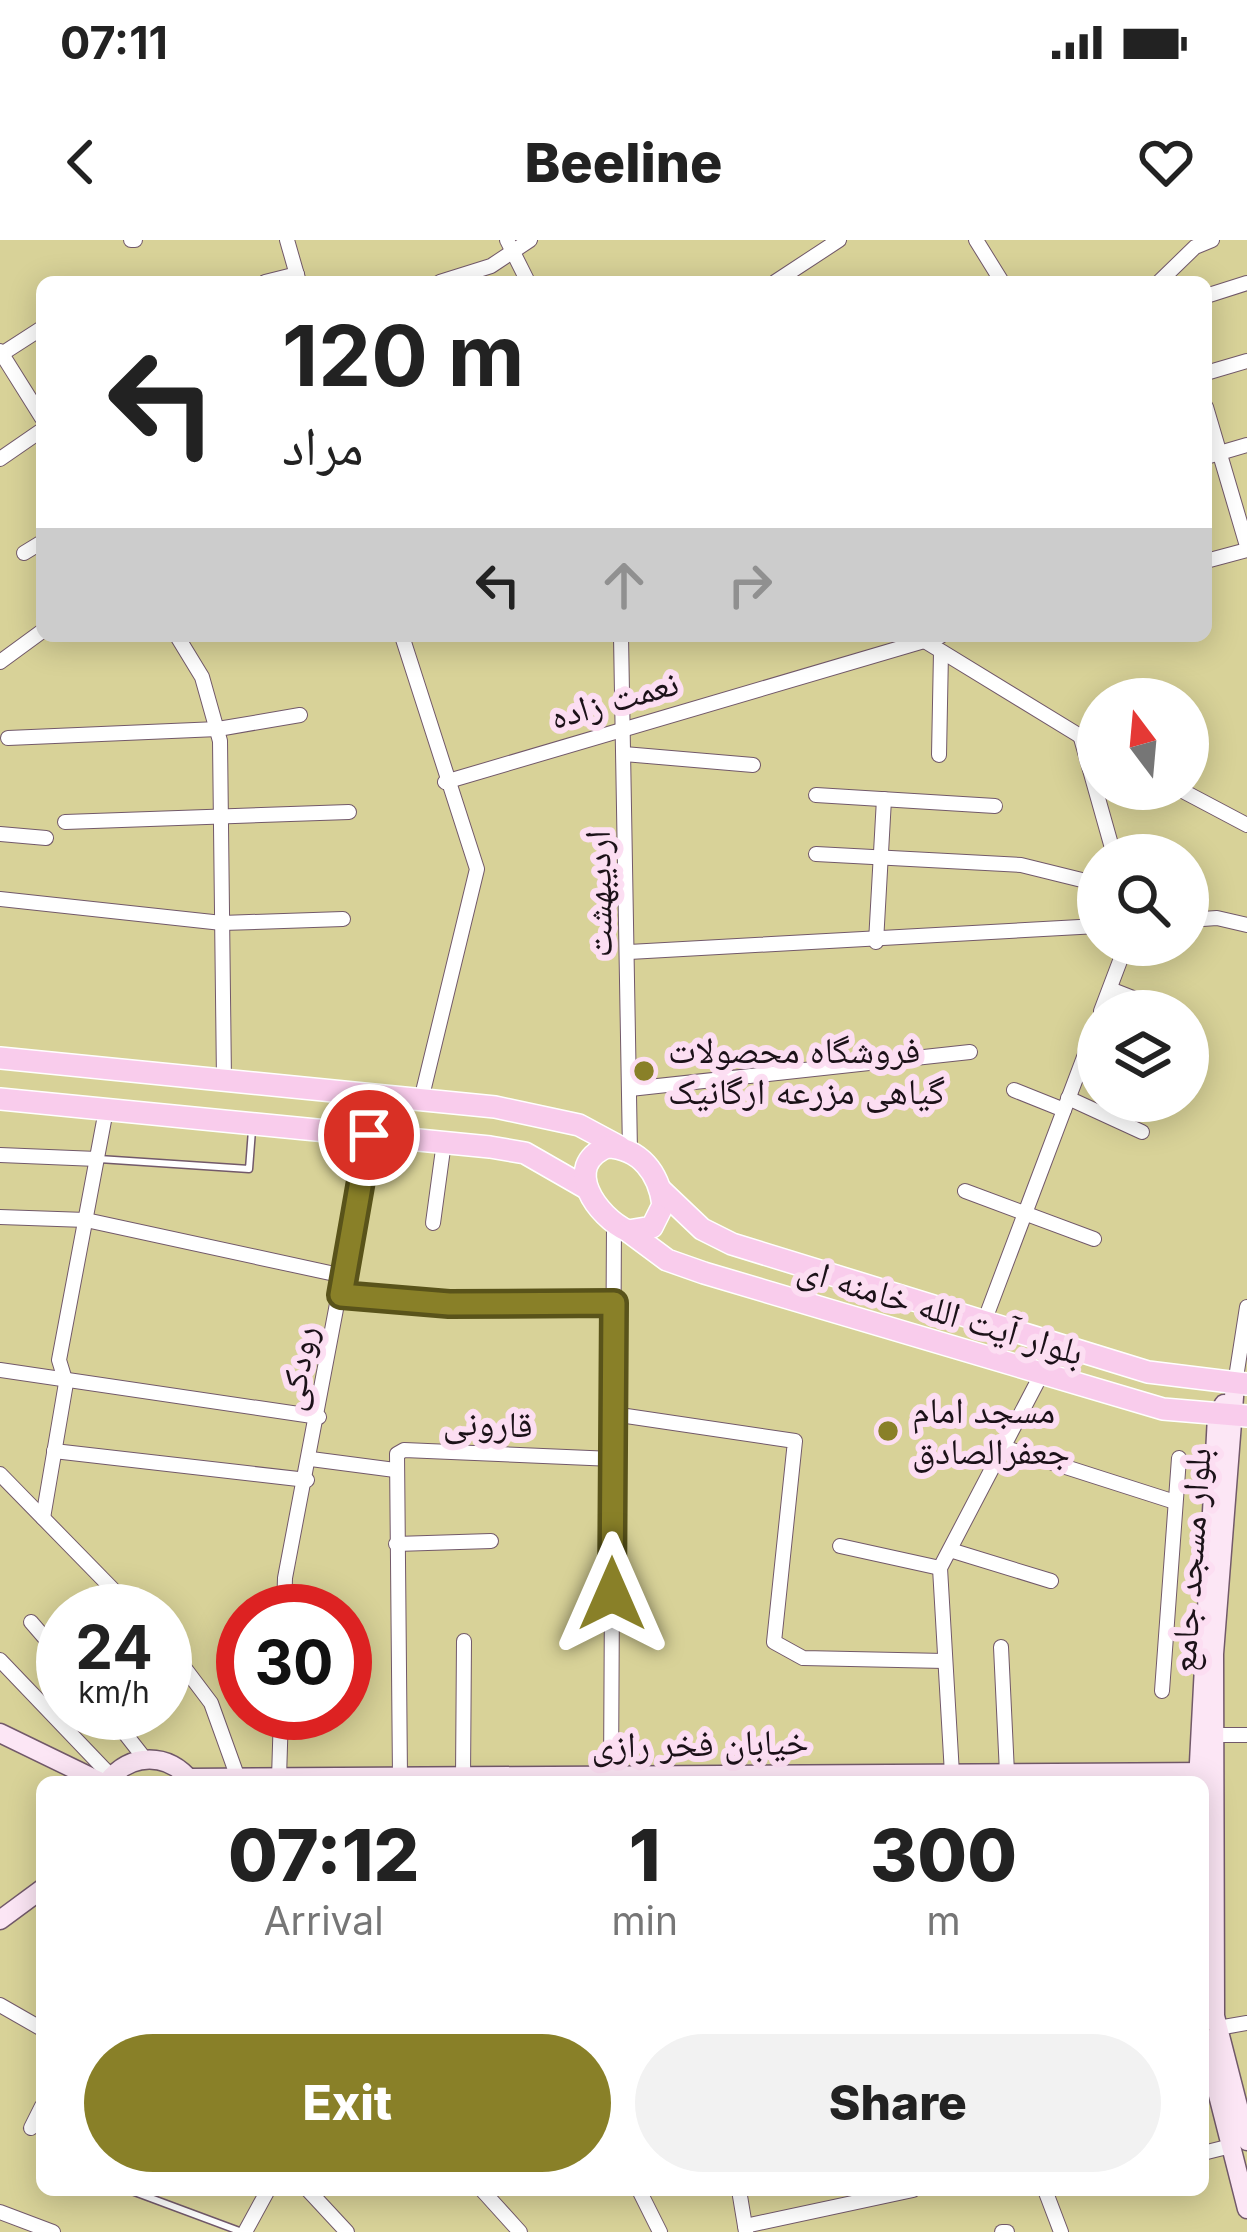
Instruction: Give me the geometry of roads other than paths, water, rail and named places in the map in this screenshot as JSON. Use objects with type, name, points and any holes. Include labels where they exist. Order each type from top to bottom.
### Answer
[{"type":"main road","points":[[0,1058],[544,1115],[579,1125],[645,1163],[661,1190],[702,1229],[732,1244],[1148,1372],[1241,1384]]},
{"type":"main road","points":[[220,1122],[224,1081]]},
{"type":"main road","points":[[0,1099],[525,1153],[586,1188],[621,1228],[652,1227],[663,1204],[661,1190]]},
{"type":"main road","points":[[586,1188],[589,1160],[607,1147],[625,1150]]},
{"type":"main road","name":"بلوار آیت الله خامنه ای","points":[[621,1228],[667,1260],[704,1273],[1163,1409],[1233,1416]]},
{"type":"main road","name":"بلوار مسجد جامع","points":[[1202,1776],[1233,1416],[1241,1384]]},
{"type":"main road","name":"بلوار مسجد جامع","points":[[1202,1776],[1212,1735],[1233,1416]]},
{"type":"main road","points":[[0,1733],[97,1776]]},
{"type":"main road","points":[[113,1776],[145,1759],[166,1761],[193,1776]]},
{"type":"main road","name":"خیابان فخر رازی","points":[[864,1776],[1202,1776]]},
{"type":"main road","points":[[0,1921],[36,1894]]},
{"type":"main road","name":"بلوار مسجد جامع","points":[[1209,2035],[1239,2144],[1247,2209]]},
{"type":"street","points":[[287,240],[297,276]]},
{"type":"street","points":[[459,276],[491,266],[509,245],[530,240]]},
{"type":"street","points":[[785,276],[839,240]]},
{"type":"street","points":[[976,240],[998,276]]},
{"type":"street","points":[[1166,276],[1212,240]]},
{"type":"street","points":[[509,245],[525,276]]},
{"type":"street","points":[[1175,276],[1178,265]]},
{"type":"street","points":[[1212,294],[1247,283]]},
{"type":"street","points":[[36,332],[1,353],[36,408]]},
{"type":"street","points":[[1212,371],[1247,361]]},
{"type":"street","points":[[0,458],[36,434]]},
{"type":"street","points":[[1212,559],[1247,548],[1213,455],[1247,445]]},
{"type":"street","points":[[24,553],[36,546]]},
{"type":"street","points":[[0,662],[36,635]]},
{"type":"street","points":[[181,642],[202,677],[218,728],[224,1081]]},
{"type":"street","points":[[404,642],[476,869],[421,1100]]},
{"type":"street","name":"اردیبهشت","points":[[621,642],[629,952],[630,1089],[625,1150]]},
{"type":"street","name":"نعمت زاده","points":[[445,782],[910,642]]},
{"type":"street","points":[[941,644],[1077,735]]},
{"type":"street","points":[[939,755],[941,644]]},
{"type":"street","points":[[8,738],[218,728],[299,715]]},
{"type":"street","points":[[624,754],[753,765]]},
{"type":"street","points":[[816,795],[995,806]]},
{"type":"street","points":[[876,942],[884,800]]},
{"type":"street","points":[[1209,805],[1247,825]]},
{"type":"street","points":[[64,822],[350,812]]},
{"type":"street","points":[[0,834],[46,838]]},
{"type":"street","points":[[816,854],[1021,865],[1077,879]]},
{"type":"street","points":[[0,899],[222,922],[343,919]]},
{"type":"street","points":[[1209,919],[1247,925]]},
{"type":"street","points":[[629,952],[1077,928]]},
{"type":"street","points":[[1110,989],[1118,966]]},
{"type":"street","points":[[630,1089],[970,1052]]},
{"type":"street","points":[[984,1322],[1077,1075]]},
{"type":"street","points":[[1014,1090],[1142,1132]]},
{"type":"street","points":[[43,1518],[66,1383],[59,1360],[106,1110]]},
{"type":"street","name":"رودکی","points":[[285,1584],[369,1135]]},
{"type":"street","points":[[433,1223],[444,1142]]},
{"type":"street","points":[[0,1155],[98,1159]]},
{"type":"street","points":[[965,1191],[1094,1239]]},
{"type":"street","points":[[0,1217],[86,1220],[344,1276]]},
{"type":"street","points":[[611,1776],[614,1303],[621,1228]]},
{"type":"street","points":[[341,1295],[449,1304],[614,1303]]},
{"type":"street","points":[[1241,1384],[1247,1306]]},
{"type":"street","points":[[0,1370],[319,1418]]},
{"type":"street","points":[[952,1774],[940,1568],[1041,1375]]},
{"type":"street","points":[[613,1414],[795,1441],[774,1642],[803,1658],[945,1661]]},
{"type":"street","points":[[1003,1447],[1175,1502]]},
{"type":"street","name":"قارونی","points":[[394,1470],[397,1454],[404,1450],[613,1459]]},
{"type":"street","points":[[55,1451],[307,1480]]},
{"type":"street","points":[[1162,1691],[1179,1457]]},
{"type":"street","points":[[311,1460],[394,1470],[400,1776]]},
{"type":"street","points":[[0,1474],[108,1584]]},
{"type":"street","points":[[396,1544],[491,1541]]},
{"type":"street","points":[[841,1546],[940,1568]]},
{"type":"street","points":[[950,1550],[1051,1581]]},
{"type":"street","points":[[31,1622],[36,1628]]},
{"type":"street","points":[[463,1776],[464,1641]]},
{"type":"street","points":[[1001,1648],[1007,1774]]},
{"type":"street","points":[[0,1660],[102,1776]]},
{"type":"street","points":[[192,1678],[211,1703],[237,1776]]},
{"type":"street","points":[[1212,1735],[1247,1735]]},
{"type":"street","points":[[130,1740],[145,1759]]},
{"type":"street","points":[[279,1776],[280,1740]]},
{"type":"street","points":[[1,2008],[36,2026]]},
{"type":"street","points":[[1209,2031],[1247,2023]]},
{"type":"street","points":[[31,2128],[36,2118]]},
{"type":"street","points":[[1209,2152],[1239,2144]]},
{"type":"street","points":[[243,2232],[264,2196]]},
{"type":"street","points":[[314,2196],[347,2232]]},
{"type":"street","points":[[487,2196],[520,2232]]},
{"type":"street","points":[[642,2196],[660,2232]]},
{"type":"street","points":[[740,2196],[746,2229],[887,2196]]},
{"type":"street","points":[[1050,2196],[1061,2232]]},
{"type":"street","points":[[0,2212],[53,2232]]},
{"type":"lane","points":[[98,1159],[249,1169],[252,1126]]},
{"type":"lane","points":[[146,2196],[243,2232]]},
{"type":"place","name":"فروشگاه محصولات گیاهی مزرعه ارگانیک","points":[[644,1071]]},
{"type":"place","name":"مسجد امام جعفرالصادق","points":[[888,1431]]}]
